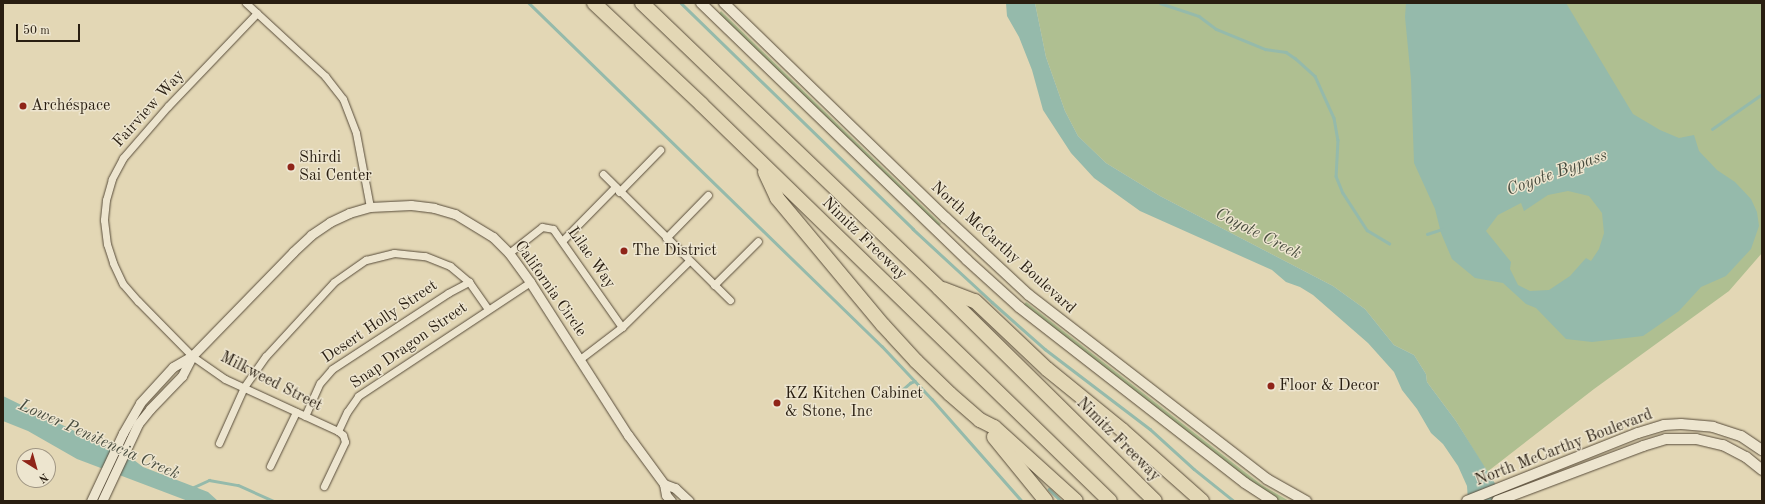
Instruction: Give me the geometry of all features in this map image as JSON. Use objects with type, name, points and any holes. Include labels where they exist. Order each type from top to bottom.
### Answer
[{"type":"highway","name":"Nimitz Freeway","points":[[594,3],[1110,501]]},
{"type":"highway","name":"Nimitz Freeway","points":[[642,3],[939,288],[1155,501]]},
{"type":"highway","points":[[762,164],[777,198],[883,325],[950,394],[980,420],[1046,501]]},
{"type":"highway","points":[[939,288],[975,300],[1047,369],[1122,430],[1202,501]]},
{"type":"highway","points":[[980,420],[994,427],[1076,501]]},
{"type":"main road","name":"North McCarthy Boulevard","points":[[724,3],[1020,287],[1123,369],[1266,479],[1306,501]]},
{"type":"main road","name":"North McCarthy Boulevard","points":[[705,4],[982,275],[1019,307],[1114,381],[1245,482],[1273,501]]},
{"type":"main road","points":[[869,166],[880,154]]},
{"type":"main road","points":[[1114,381],[1123,369]]},
{"type":"main road","name":"North McCarthy Boulevard","points":[[1467,501],[1653,428],[1681,424],[1713,427],[1741,436],[1762,450]]},
{"type":"main road","points":[[1653,428],[1656,441]]},
{"type":"main road","name":"North McCarthy Boulevard","points":[[1497,501],[1656,441],[1682,438],[1710,442],[1734,450],[1762,470]]},
{"type":"street","points":[[246,3],[325,76],[343,99],[356,133],[370,207]]},
{"type":"street","name":"Fairview Way","points":[[192,356],[123,284],[113,264],[107,244],[104,220],[106,200],[112,179],[132,146],[257,13]]},
{"type":"street","points":[[562,241],[660,150]]},
{"type":"street","points":[[603,174],[730,300]]},
{"type":"street","points":[[666,238],[708,195]]},
{"type":"street","name":"California Circle","points":[[103,488],[140,404],[153,388],[173,367],[192,356],[311,235],[330,222],[370,207],[410,205],[434,208],[455,214],[493,237],[509,253],[530,282],[641,454],[664,484],[666,496],[671,501]]},
{"type":"street","name":"Lilac Way","points":[[509,253],[542,227],[553,229],[622,327]]},
{"type":"street","points":[[714,285],[758,241]]},
{"type":"street","points":[[218,443],[244,387],[266,356],[334,282],[366,260],[394,253],[425,256],[450,266],[469,282],[488,309]]},
{"type":"street","points":[[580,359],[622,327],[689,261]]},
{"type":"street","name":"Desert Holly Street","points":[[305,416],[320,382],[332,369],[448,293],[469,282]]},
{"type":"street","name":"Snap Dragon Street","points":[[338,431],[347,412],[358,396],[530,282]]},
{"type":"street","name":"Milkweed Street","points":[[192,356],[225,378],[338,431]]},
{"type":"street","points":[[270,466],[296,412]]},
{"type":"street","points":[[324,486],[345,442],[343,435],[338,431]]},
{"type":"street","name":"California Circle","points":[[664,484],[676,488],[689,501]]},
{"type":"street","points":[[91,501],[103,488]]},
{"type":"street","points":[[102,501],[103,488]]},
{"type":"shaded area","points":[[1035,3],[1762,3],[1762,253],[1729,291],[1594,389],[1487,472],[1456,421],[1427,382],[1426,374],[1414,355],[1394,345],[1365,309],[1333,286],[1160,196],[1106,163],[1078,136],[1065,111],[1046,57]]},
{"type":"shaded area","points":[[721,11],[941,224],[938,227],[719,14]]},
{"type":"shaded area","points":[[1026,302],[1262,485],[1289,501],[1279,501],[1270,496],[1022,307]]},
{"type":"water","points":[[1006,3],[1035,3],[1046,57],[1065,111],[1078,136],[1106,163],[1160,196],[1333,286],[1365,309],[1394,345],[1414,355],[1426,374],[1427,382],[1456,421],[1506,501],[1468,501],[1467,486],[1458,466],[1443,444],[1431,433],[1417,409],[1402,390],[1394,372],[1368,343],[1313,295],[1300,287],[1286,282],[1272,270],[1140,211],[1094,178],[1071,153],[1043,110],[1032,70],[1019,37],[1007,16]]},
{"type":"water","points":[[1406,3],[1566,3],[1633,114],[1660,130],[1679,138],[1694,135],[1699,151],[1717,170],[1735,182],[1751,199],[1757,212],[1759,226],[1751,249],[1726,276],[1701,287],[1679,311],[1643,336],[1592,342],[1566,339],[1536,308],[1526,304],[1503,283],[1475,278],[1452,259],[1441,233],[1435,209],[1414,163],[1411,79],[1405,17]],"holes":[[[1568,191],[1589,196],[1602,213],[1604,233],[1599,249],[1591,261],[1586,258],[1570,276],[1549,290],[1530,291],[1518,285],[1510,269],[1511,262],[1486,231],[1498,215],[1521,203],[1524,211],[1548,195]]]},
{"type":"water","points":[[3,396],[134,460],[143,467],[208,492],[218,501],[188,501],[77,459],[28,431],[3,421]]},
{"type":"waterway","points":[[529,3],[882,346],[932,399],[1022,501]]},
{"type":"waterway","points":[[681,3],[913,229],[992,302],[1045,349],[1150,429],[1194,469],[1234,501]]},
{"type":"waterway","name":"Coyote Bypass","points":[[1160,3],[1199,16],[1216,29],[1265,49],[1286,52],[1315,76],[1334,118],[1338,140],[1336,176],[1343,193],[1367,230],[1389,243]]},
{"type":"waterway","name":"Coyote Bypass","points":[[1712,129],[1762,94]]},
{"type":"waterway","name":"Coyote Bypass","points":[[1427,234],[1442,229]]},
{"type":"waterway","points":[[902,390],[910,383],[915,381]]},
{"type":"waterway","name":"Lower Penitencia Creek","points":[[192,488],[209,480],[238,485],[274,501]]},
{"type":"waterway","points":[[1049,489],[1061,501]]},
{"type":"place","name":"Archéspace","points":[[23,106]]},
{"type":"place","name":"Shirdi Sai Center","points":[[291,167]]},
{"type":"place","name":"The District","points":[[624,251]]},
{"type":"place","name":"Floor & Decor","points":[[1271,386]]},
{"type":"place","name":"KZ Kitchen Cabinet & Stone, Inc","points":[[777,403]]},
{"type":"water label","name":"Coyote Creek","points":[[1258,234]]}]
